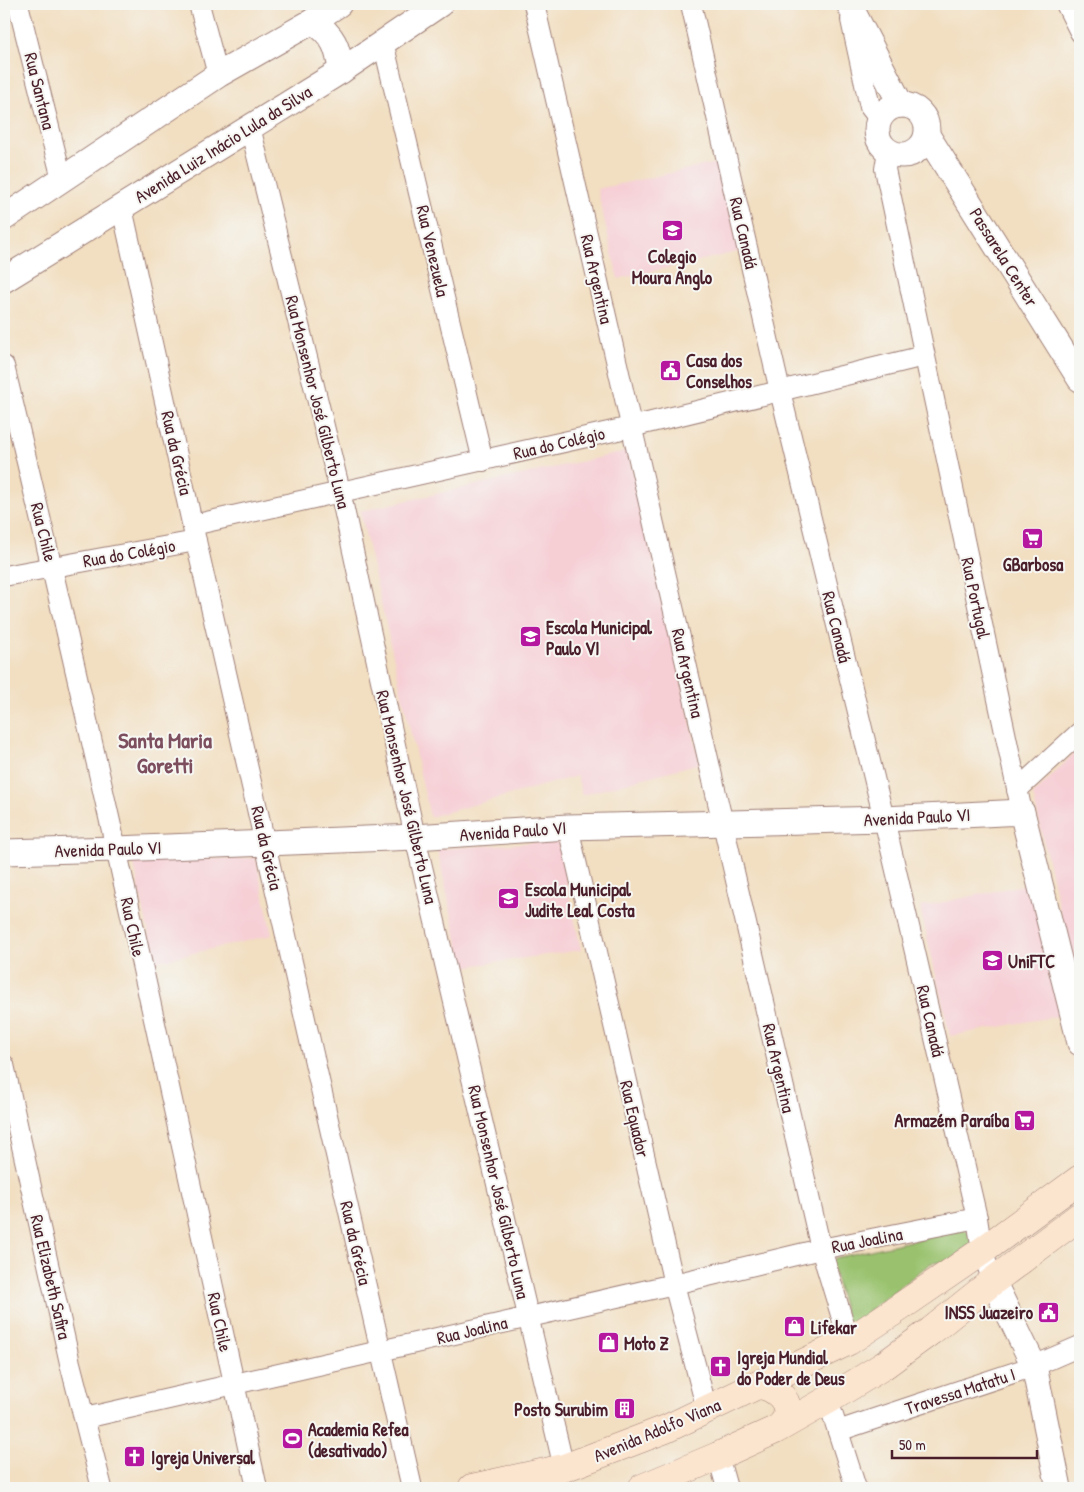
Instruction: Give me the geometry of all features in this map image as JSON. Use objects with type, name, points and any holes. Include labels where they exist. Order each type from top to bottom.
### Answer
[{"type":"main road","name":"Avenida Adolfo Viana","points":[[481,1487],[564,1468],[666,1429],[849,1341],[982,1251],[1080,1179]]},
{"type":"main road","points":[[642,1488],[718,1456],[781,1426],[883,1366],[1080,1216]]},
{"type":"main road","points":[[758,1385],[767,1386],[775,1390],[782,1399],[787,1409],[787,1416],[781,1426]]},
{"type":"street","name":"Rua Santana","points":[[18,4],[62,179]]},
{"type":"street","points":[[199,4],[218,75]]},
{"type":"street","points":[[4,218],[218,75],[313,21],[339,4]]},
{"type":"street","name":"Avenida Luiz Inácio Lula da Silva","points":[[4,280],[340,71],[437,4]]},
{"type":"street","name":"Rua Argentina","points":[[534,4],[821,1249],[849,1341]]},
{"type":"street","name":"Rua Canadá","points":[[691,4],[780,391],[884,819],[982,1251],[993,1282]]},
{"type":"street","points":[[848,4],[901,105]]},
{"type":"street","points":[[848,4],[870,107],[880,120]]},
{"type":"street","points":[[1066,4],[1080,32]]},
{"type":"street","points":[[313,21],[326,30],[334,42],[338,53],[340,71]]},
{"type":"street","name":"Rua Venezuela","points":[[383,42],[483,461]]},
{"type":"street","points":[[901,105],[916,109],[923,116],[927,125],[927,135],[922,145],[914,152],[904,156],[892,154],[888,151],[880,142],[877,129],[884,113],[893,107],[901,105]]},
{"type":"street","name":"Rua Monsenhor José Gilberto Luna","points":[[250,127],[340,491],[415,837],[564,1468]]},
{"type":"street","name":"Passarela Center","points":[[927,135],[1080,379]]},
{"type":"street","name":"Rua Portugal","points":[[888,151],[884,169],[924,356],[1020,801],[1080,1044]]},
{"type":"street","name":"Rua da Grécia","points":[[122,208],[412,1488]]},
{"type":"street","name":"Rua do Colégio","points":[[4,576],[195,533],[340,491],[631,427],[924,356]]},
{"type":"street","name":"Rua Chile","points":[[4,366],[52,566],[257,1488]]},
{"type":"street","points":[[1020,801],[1080,732]]},
{"type":"street","name":"Avenida Paulo VI","points":[[4,852],[116,850],[265,842],[415,837],[568,827],[884,819],[1020,801]]},
{"type":"street","name":"Rua Equador","points":[[568,827],[674,1284],[707,1410]]},
{"type":"street","name":"Rua Elizabeth Safira","points":[[4,1066],[70,1363],[102,1488]]},
{"type":"street","name":"Rua Joalina","points":[[85,1418],[821,1249],[976,1218]]},
{"type":"street","points":[[993,1282],[1034,1366],[1059,1488]]},
{"type":"street","name":"Travessa Matatu I","points":[[838,1431],[1034,1366],[1080,1346]]},
{"type":"street","points":[[828,1400],[856,1488]]},
{"type":"street","points":[[718,1456],[727,1488]]},
{"type":"shaded area","name":"Colegio Moura Anglo","points":[[721,162],[742,251],[618,279],[597,189]]},
{"type":"shaded area","name":"Escola Municipal Paulo VI","points":[[628,451],[700,763],[582,795],[577,776],[430,817],[360,511]]},
{"type":"shaded area","points":[[1080,747],[1080,999],[1033,795]]},
{"type":"shaded area","name":"Escola Municipal Judite Leal Costa","points":[[558,841],[581,950],[463,967],[437,849]]},
{"type":"shaded area","points":[[256,858],[272,935],[155,962],[133,860]]},
{"type":"shaded area","name":"UniFTC","points":[[1032,883],[1063,1015],[950,1036],[920,907]]},
{"type":"green space","points":[[964,1229],[970,1234],[973,1243],[949,1262],[931,1263],[868,1311],[861,1323],[849,1328],[831,1262],[835,1258]]},
{"type":"place","name":"Colegio Moura Anglo","points":[[672,231]]},
{"type":"place","name":"Casa dos Conselhos","points":[[670,370]]},
{"type":"place","name":"GBarbosa","points":[[1033,539]]},
{"type":"place","name":"Escola Municipal Paulo VI","points":[[530,637]]},
{"type":"place","name":"Escola Municipal Judite Leal Costa","points":[[509,899]]},
{"type":"place","name":"UniFTC","points":[[992,961]]},
{"type":"place","name":"Armazém Paraíba","points":[[1025,1120]]},
{"type":"place","name":"INSS Juazeiro","points":[[1049,1312]]},
{"type":"place","name":"Lifekar","points":[[795,1327]]},
{"type":"place","name":"Moto Z","points":[[608,1343]]},
{"type":"place","name":"Igreja Mundial do Poder de Deus","points":[[721,1367]]},
{"type":"place","name":"Posto Surubim","points":[[624,1409]]},
{"type":"place","name":"Academia Refea (desativado)","points":[[292,1439]]},
{"type":"place","name":"Igreja Universal","points":[[135,1457]]},
{"type":"district","name":"Santa Maria Goretti","points":[[165,752]]}]
